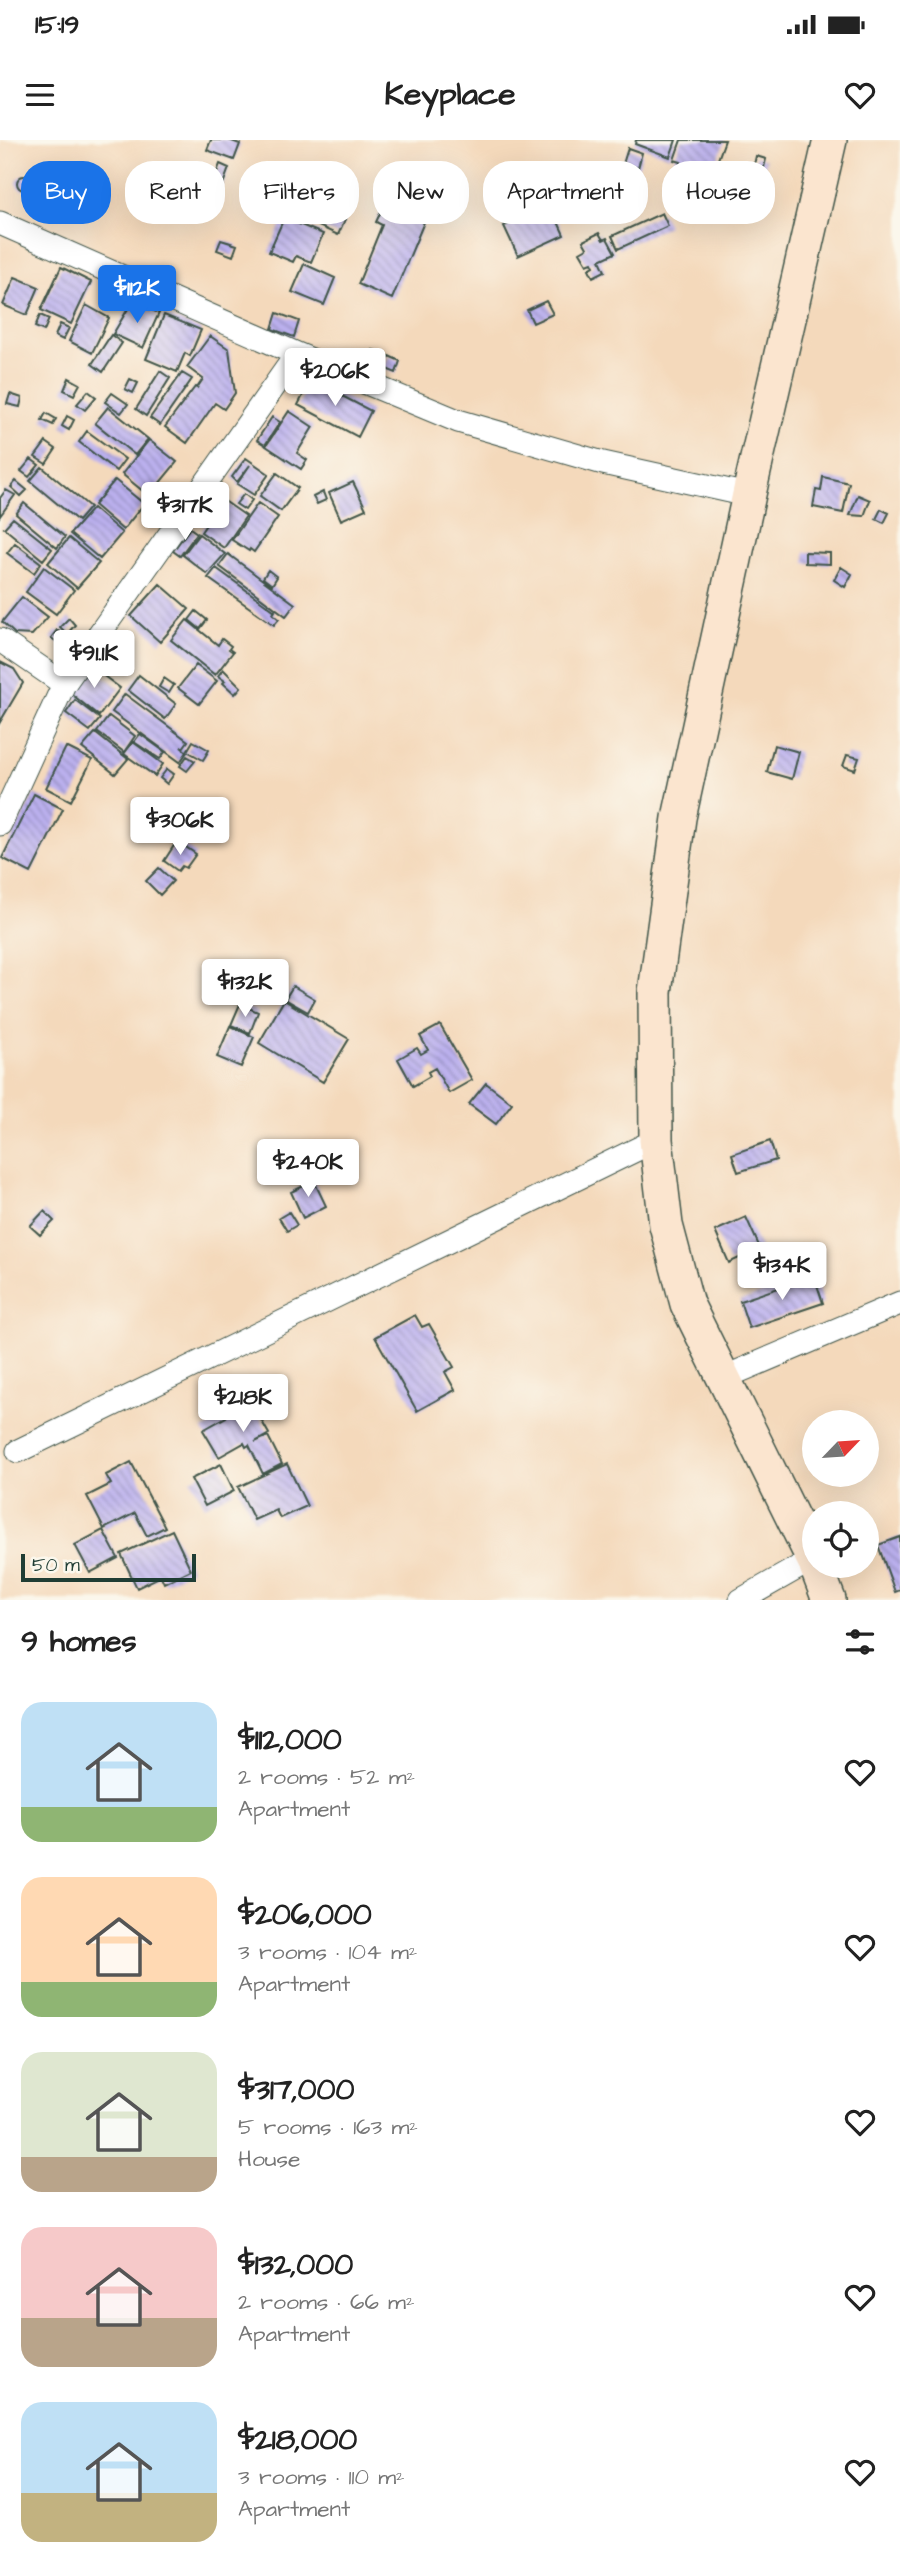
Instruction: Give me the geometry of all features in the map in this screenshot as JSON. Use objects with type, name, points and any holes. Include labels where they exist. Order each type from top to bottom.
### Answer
[{"type":"main road","points":[[802,1538],[687,1304],[666,1225],[656,1140],[655,992],[679,818],[748,495],[830,140]]},
{"type":"main road","points":[[821,1578],[829,1600]]},
{"type":"street","points":[[0,223],[297,354],[458,421],[603,463],[748,495]]},
{"type":"street","points":[[0,824],[64,684],[297,354]]},
{"type":"street","points":[[0,640],[64,684]]},
{"type":"street","points":[[18,1451],[656,1140]]},
{"type":"street","points":[[723,1378],[900,1303]]},
{"type":"street","points":[[741,1600],[802,1566]]},
{"type":"building","points":[[211,140],[229,140],[240,144],[234,160],[207,150]]},
{"type":"building","points":[[636,140],[676,140],[670,157],[635,144]]},
{"type":"building","points":[[681,140],[725,140],[717,161],[674,160]]},
{"type":"building","points":[[628,148],[642,153],[640,161],[624,161]]},
{"type":"building","points":[[756,156],[766,159],[766,161],[755,161]]},
{"type":"building","points":[[21,177],[21,189],[17,183]]},
{"type":"building","points":[[662,213],[662,224],[668,226],[618,249],[612,236],[638,224],[648,224],[648,219]]},
{"type":"building","points":[[281,224],[299,224],[323,234],[311,262],[296,256],[293,262],[269,252]]},
{"type":"building","points":[[314,224],[343,224],[338,235]]},
{"type":"building","points":[[380,224],[423,224],[392,299],[358,284],[382,225]]},
{"type":"building","points":[[559,224],[564,235],[518,256],[504,226]]},
{"type":"building","points":[[599,233],[603,240],[607,238],[615,253],[600,260],[605,271],[593,277],[589,269],[594,266],[592,262],[587,264],[580,252],[587,248],[583,241]]},
{"type":"building","points":[[221,240],[237,245],[233,256],[217,250]]},
{"type":"building","points":[[304,264],[335,278],[324,305],[292,292]]},
{"type":"building","points":[[61,267],[91,282],[71,324],[41,310]]},
{"type":"building","points":[[15,277],[39,287],[27,315],[3,305]]},
{"type":"building","points":[[546,301],[553,314],[533,323],[527,310]]},
{"type":"building","points":[[132,302],[159,313],[143,348],[113,334]]},
{"type":"building","points":[[86,305],[109,318],[92,353],[69,341]]},
{"type":"building","points":[[277,313],[299,321],[294,337],[272,329]]},
{"type":"building","points":[[40,315],[49,319],[44,331],[35,327]]},
{"type":"building","points":[[164,315],[201,330],[190,356],[185,353],[177,372],[146,359]]},
{"type":"building","points":[[60,324],[69,328],[63,340],[55,336]]},
{"type":"building","points":[[111,335],[122,343],[103,372],[92,364]]},
{"type":"building","points":[[210,336],[229,349],[235,393],[224,409],[215,403],[187,443],[165,427],[203,379],[187,367]]},
{"type":"building","points":[[373,350],[385,354],[381,365],[369,360]]},
{"type":"building","points":[[389,356],[400,361],[396,373],[384,368]]},
{"type":"building","points":[[160,371],[170,378],[146,416],[136,409]]},
{"type":"building","points":[[182,373],[192,379],[160,425],[150,418]]},
{"type":"building","points":[[69,378],[80,384],[74,395],[64,390]]},
{"type":"building","points":[[130,379],[138,383],[133,393],[125,389]]},
{"type":"building","points":[[311,380],[371,411],[358,437],[298,405]]},
{"type":"building","points":[[88,391],[96,397],[85,410],[77,404]]},
{"type":"building","points":[[112,393],[128,404],[121,413],[105,402]]},
{"type":"building","points":[[10,394],[22,398],[20,407],[7,404]]},
{"type":"building","points":[[108,407],[148,439],[135,455],[95,423]]},
{"type":"building","points":[[289,411],[313,427],[297,453],[307,460],[301,469],[266,446]]},
{"type":"building","points":[[46,413],[56,419],[53,425],[42,420]]},
{"type":"building","points":[[67,416],[74,420],[69,430],[62,426]]},
{"type":"building","points":[[272,417],[280,422],[265,445],[257,440]]},
{"type":"building","points":[[87,431],[125,459],[116,471],[79,442]]},
{"type":"building","points":[[149,440],[177,462],[149,496],[122,474]]},
{"type":"building","points":[[46,442],[56,449],[46,464],[35,457]]},
{"type":"building","points":[[246,458],[269,474],[254,495],[237,484],[250,465],[237,482],[232,477]]},
{"type":"building","points":[[31,459],[39,465],[29,477],[21,471]]},
{"type":"building","points":[[42,467],[90,507],[78,521],[30,481]]},
{"type":"building","points":[[277,473],[298,488],[281,511],[260,496]]},
{"type":"building","points":[[823,477],[849,483],[843,513],[813,507],[816,490],[821,491]]},
{"type":"building","points":[[115,480],[144,504],[123,530],[94,505]]},
{"type":"building","points":[[16,481],[27,490],[21,496],[11,487]]},
{"type":"building","points":[[353,482],[366,509],[341,520],[329,493]]},
{"type":"building","points":[[6,490],[15,495],[0,516],[0,498]]},
{"type":"building","points":[[323,492],[326,500],[317,504],[313,497]]},
{"type":"building","points":[[244,494],[252,500],[245,510],[236,504]]},
{"type":"building","points":[[858,495],[870,500],[864,516],[850,515]]},
{"type":"building","points":[[223,500],[246,516],[224,548],[201,532]]},
{"type":"building","points":[[24,503],[65,537],[57,548],[16,514]]},
{"type":"building","points":[[258,503],[278,517],[254,552],[232,540]]},
{"type":"building","points":[[93,508],[122,533],[100,559],[70,534]]},
{"type":"building","points":[[881,509],[889,513],[884,523],[876,519]]},
{"type":"building","points":[[13,518],[52,549],[43,560],[4,528]]},
{"type":"building","points":[[190,528],[197,533],[180,556],[173,551]]},
{"type":"building","points":[[199,534],[225,554],[207,574],[183,555]]},
{"type":"building","points":[[69,538],[99,563],[77,588],[48,563]]},
{"type":"building","points":[[15,543],[41,563],[34,573],[7,553]]},
{"type":"building","points":[[805,552],[830,553],[830,564],[805,563]]},
{"type":"building","points":[[228,554],[295,604],[286,616],[219,566]]},
{"type":"building","points":[[44,567],[74,590],[56,614],[26,592]]},
{"type":"building","points":[[841,567],[852,574],[845,587],[834,580]]},
{"type":"building","points":[[216,568],[275,611],[273,614],[279,619],[274,625],[208,578]]},
{"type":"building","points":[[268,570],[277,577],[272,585],[263,578]]},
{"type":"building","points":[[160,584],[189,609],[160,642],[131,616]]},
{"type":"building","points":[[22,597],[48,617],[32,635],[15,634],[2,622]]},
{"type":"building","points":[[196,611],[207,620],[200,629],[189,620]]},
{"type":"building","points":[[69,618],[75,625],[67,634],[60,627]]},
{"type":"building","points":[[187,620],[218,645],[222,639],[231,646],[229,649],[233,652],[215,675],[171,640]]},
{"type":"building","points":[[57,630],[65,636],[59,643],[51,638]]},
{"type":"building","points":[[0,662],[14,669],[23,683],[0,722]]},
{"type":"building","points":[[89,665],[120,688],[99,716],[69,692]]},
{"type":"building","points":[[196,665],[217,681],[199,704],[178,688]]},
{"type":"building","points":[[223,669],[241,687],[235,694],[218,676]]},
{"type":"building","points":[[139,675],[176,704],[165,719],[128,690]]},
{"type":"building","points":[[164,678],[174,685],[169,693],[159,687]]},
{"type":"building","points":[[125,694],[188,741],[181,747],[187,752],[180,762],[112,712]]},
{"type":"building","points":[[75,700],[100,719],[90,731],[66,713]]},
{"type":"building","points":[[109,716],[135,736],[124,752],[97,732]]},
{"type":"building","points":[[95,733],[128,759],[115,774],[82,748]]},
{"type":"building","points":[[140,734],[165,752],[160,759],[134,742]]},
{"type":"building","points":[[193,741],[209,750],[203,760],[187,751]]},
{"type":"building","points":[[133,742],[163,764],[155,776],[124,754]]},
{"type":"building","points":[[774,745],[799,752],[792,779],[767,772]]},
{"type":"building","points":[[66,747],[92,760],[71,801],[46,788]]},
{"type":"building","points":[[847,755],[859,758],[855,770],[843,766]]},
{"type":"building","points":[[187,756],[195,761],[187,771],[180,766]]},
{"type":"building","points":[[167,769],[174,774],[167,784],[160,778]]},
{"type":"building","points":[[34,794],[63,809],[31,873],[2,858]]},
{"type":"building","points":[[177,841],[196,854],[186,868],[182,866],[178,871],[164,861]]},
{"type":"building","points":[[159,868],[173,881],[160,895],[146,881]]},
{"type":"building","points":[[293,986],[315,999],[308,1012],[285,999]]},
{"type":"building","points":[[284,1000],[349,1039],[323,1082],[259,1043]]},
{"type":"building","points":[[240,1004],[258,1012],[250,1033],[231,1025]]},
{"type":"building","points":[[440,1025],[472,1080],[449,1093],[435,1068],[428,1072],[430,1076],[413,1086],[398,1059],[417,1048],[421,1054],[428,1050],[420,1036]]},
{"type":"building","points":[[230,1026],[254,1037],[241,1067],[217,1057]]},
{"type":"building","points":[[486,1083],[512,1103],[496,1124],[469,1104]]},
{"type":"building","points":[[770,1141],[776,1160],[738,1172],[732,1154]]},
{"type":"building","points":[[314,1181],[326,1206],[303,1218],[291,1192]]},
{"type":"building","points":[[44,1211],[54,1221],[40,1235],[30,1226]]},
{"type":"building","points":[[289,1212],[297,1225],[287,1231],[279,1218]]},
{"type":"building","points":[[746,1217],[760,1248],[729,1263],[715,1231]]},
{"type":"building","points":[[814,1276],[823,1303],[749,1328],[740,1301]]},
{"type":"building","points":[[415,1315],[422,1327],[429,1324],[454,1367],[445,1372],[455,1390],[417,1411],[375,1337]]},
{"type":"building","points":[[247,1395],[269,1434],[255,1442],[268,1436],[282,1464],[263,1474],[249,1445],[246,1447],[244,1443],[219,1457],[203,1430],[226,1417],[222,1409]]},
{"type":"building","points":[[131,1462],[165,1527],[147,1536],[135,1513],[104,1529],[87,1496],[111,1484],[106,1475]]},
{"type":"building","points":[[221,1464],[234,1491],[205,1506],[191,1479]]},
{"type":"building","points":[[287,1464],[307,1506],[280,1518],[276,1510],[254,1520],[238,1487]]},
{"type":"building","points":[[103,1530],[118,1558],[90,1573],[75,1545]]},
{"type":"building","points":[[172,1530],[191,1570],[164,1583],[161,1576],[137,1588],[121,1554]]},
{"type":"building","points":[[900,1537],[900,1590],[895,1592],[879,1548],[879,1545]]}]
